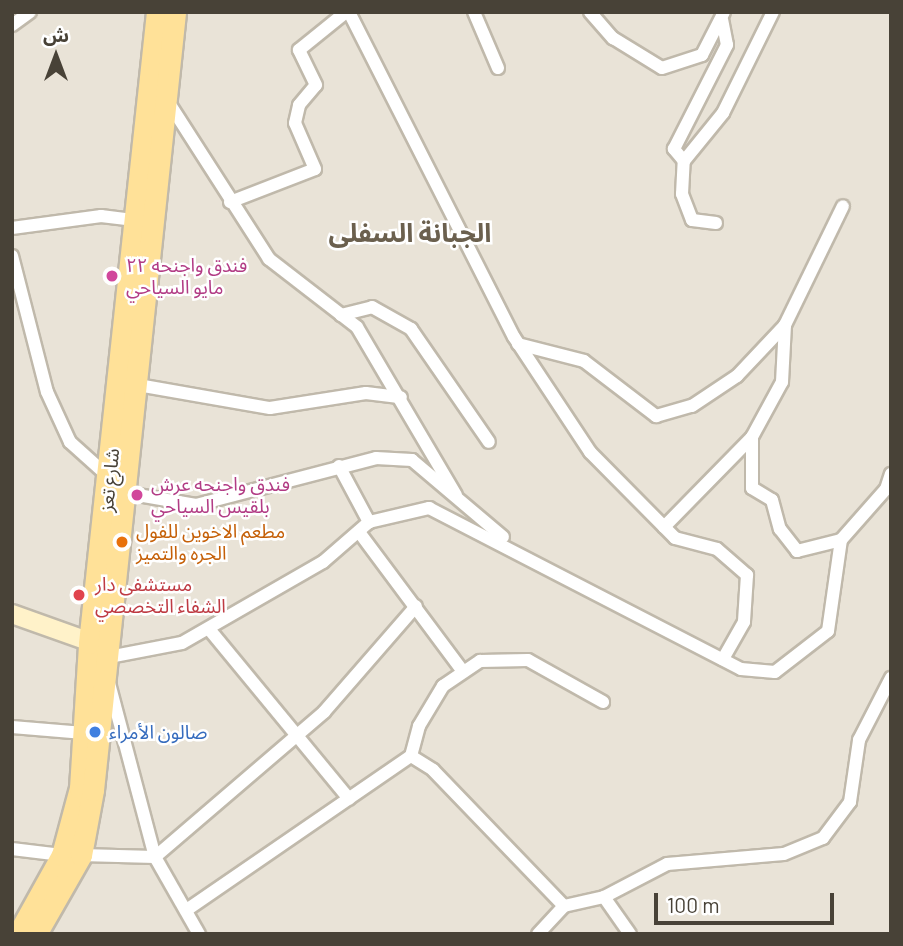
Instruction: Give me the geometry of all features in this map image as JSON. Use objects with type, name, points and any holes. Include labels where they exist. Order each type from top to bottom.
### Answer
[{"type":"main road","name":"شارع تعز","points":[[36,934],[72,855],[126,493],[138,385],[159,98],[157,12]]},
{"type":"main road","name":"شارع تعز","points":[[15,933],[72,855],[83,733],[103,656],[110,478],[135,220],[175,12]]},
{"type":"main road","points":[[12,614],[103,656]]},
{"type":"street","points":[[12,25],[30,12]]},
{"type":"street","points":[[230,202],[314,169],[295,122],[299,105],[316,85],[299,50],[347,12],[518,344],[590,452],[675,538],[717,549],[747,575],[744,622],[723,659]]},
{"type":"street","points":[[474,12],[498,68]]},
{"type":"street","points":[[590,12],[613,38],[662,68],[702,55],[723,16]]},
{"type":"street","points":[[716,223],[692,220],[682,194],[684,161],[723,113],[773,12]]},
{"type":"street","points":[[684,161],[674,149],[727,44],[723,16]]},
{"type":"street","points":[[159,98],[269,259],[357,327],[401,397],[456,495]]},
{"type":"street","points":[[518,344],[584,361],[656,416],[692,406],[737,376],[785,325],[843,206]]},
{"type":"street","points":[[12,228],[101,215],[135,220]]},
{"type":"street","points":[[12,256],[47,392],[70,442],[110,478]]},
{"type":"street","points":[[341,315],[372,307],[411,328],[489,442]]},
{"type":"street","points":[[664,527],[752,437],[782,382],[785,325]]},
{"type":"street","points":[[138,385],[270,408],[366,393],[401,397]]},
{"type":"street","points":[[752,437],[752,488],[772,500],[780,529],[797,551],[841,540]]},
{"type":"street","points":[[126,493],[196,505],[240,499],[339,466],[412,460],[520,552]]},
{"type":"street","points":[[339,466],[364,527],[461,669]]},
{"type":"street","points":[[199,934],[188,909],[155,857],[103,656],[160,650],[209,629],[323,562],[364,527],[429,508],[520,552],[741,669],[775,673],[828,631],[841,540],[886,489],[891,474]]},
{"type":"street","points":[[12,849],[72,855],[155,857],[361,675],[416,606]]},
{"type":"street","points":[[209,629],[349,799]]},
{"type":"street","points":[[411,756],[419,726],[461,669],[504,657],[528,660],[603,702]]},
{"type":"street","points":[[538,934],[564,906],[604,897],[688,858],[784,854],[823,838],[850,802],[859,740],[891,678]]},
{"type":"street","points":[[12,727],[83,733]]},
{"type":"street","points":[[188,909],[349,799],[392,763],[411,756]]},
{"type":"street","points":[[411,756],[433,770],[564,906]]},
{"type":"street","points":[[604,897],[630,934]]},
{"type":"shaded area","points":[[12,12],[891,12],[891,934],[12,934]]},
{"type":"place","name":"فندق واجنحه ٢٢ مايو السياحي","points":[[112,276]]},
{"type":"place","name":"فندق واجنحه عرش بلقيس السياحي","points":[[137,495]]},
{"type":"place","name":"مطعم الاخوين للفول الجره والتميز","points":[[122,542]]},
{"type":"place","name":"مستشفى دار الشفاء التخصصي","points":[[79,595]]},
{"type":"place","name":"صالون الأمراء","points":[[95,732]]},
{"type":"district","name":"الجبانة السفلى","points":[[410,232]]}]
